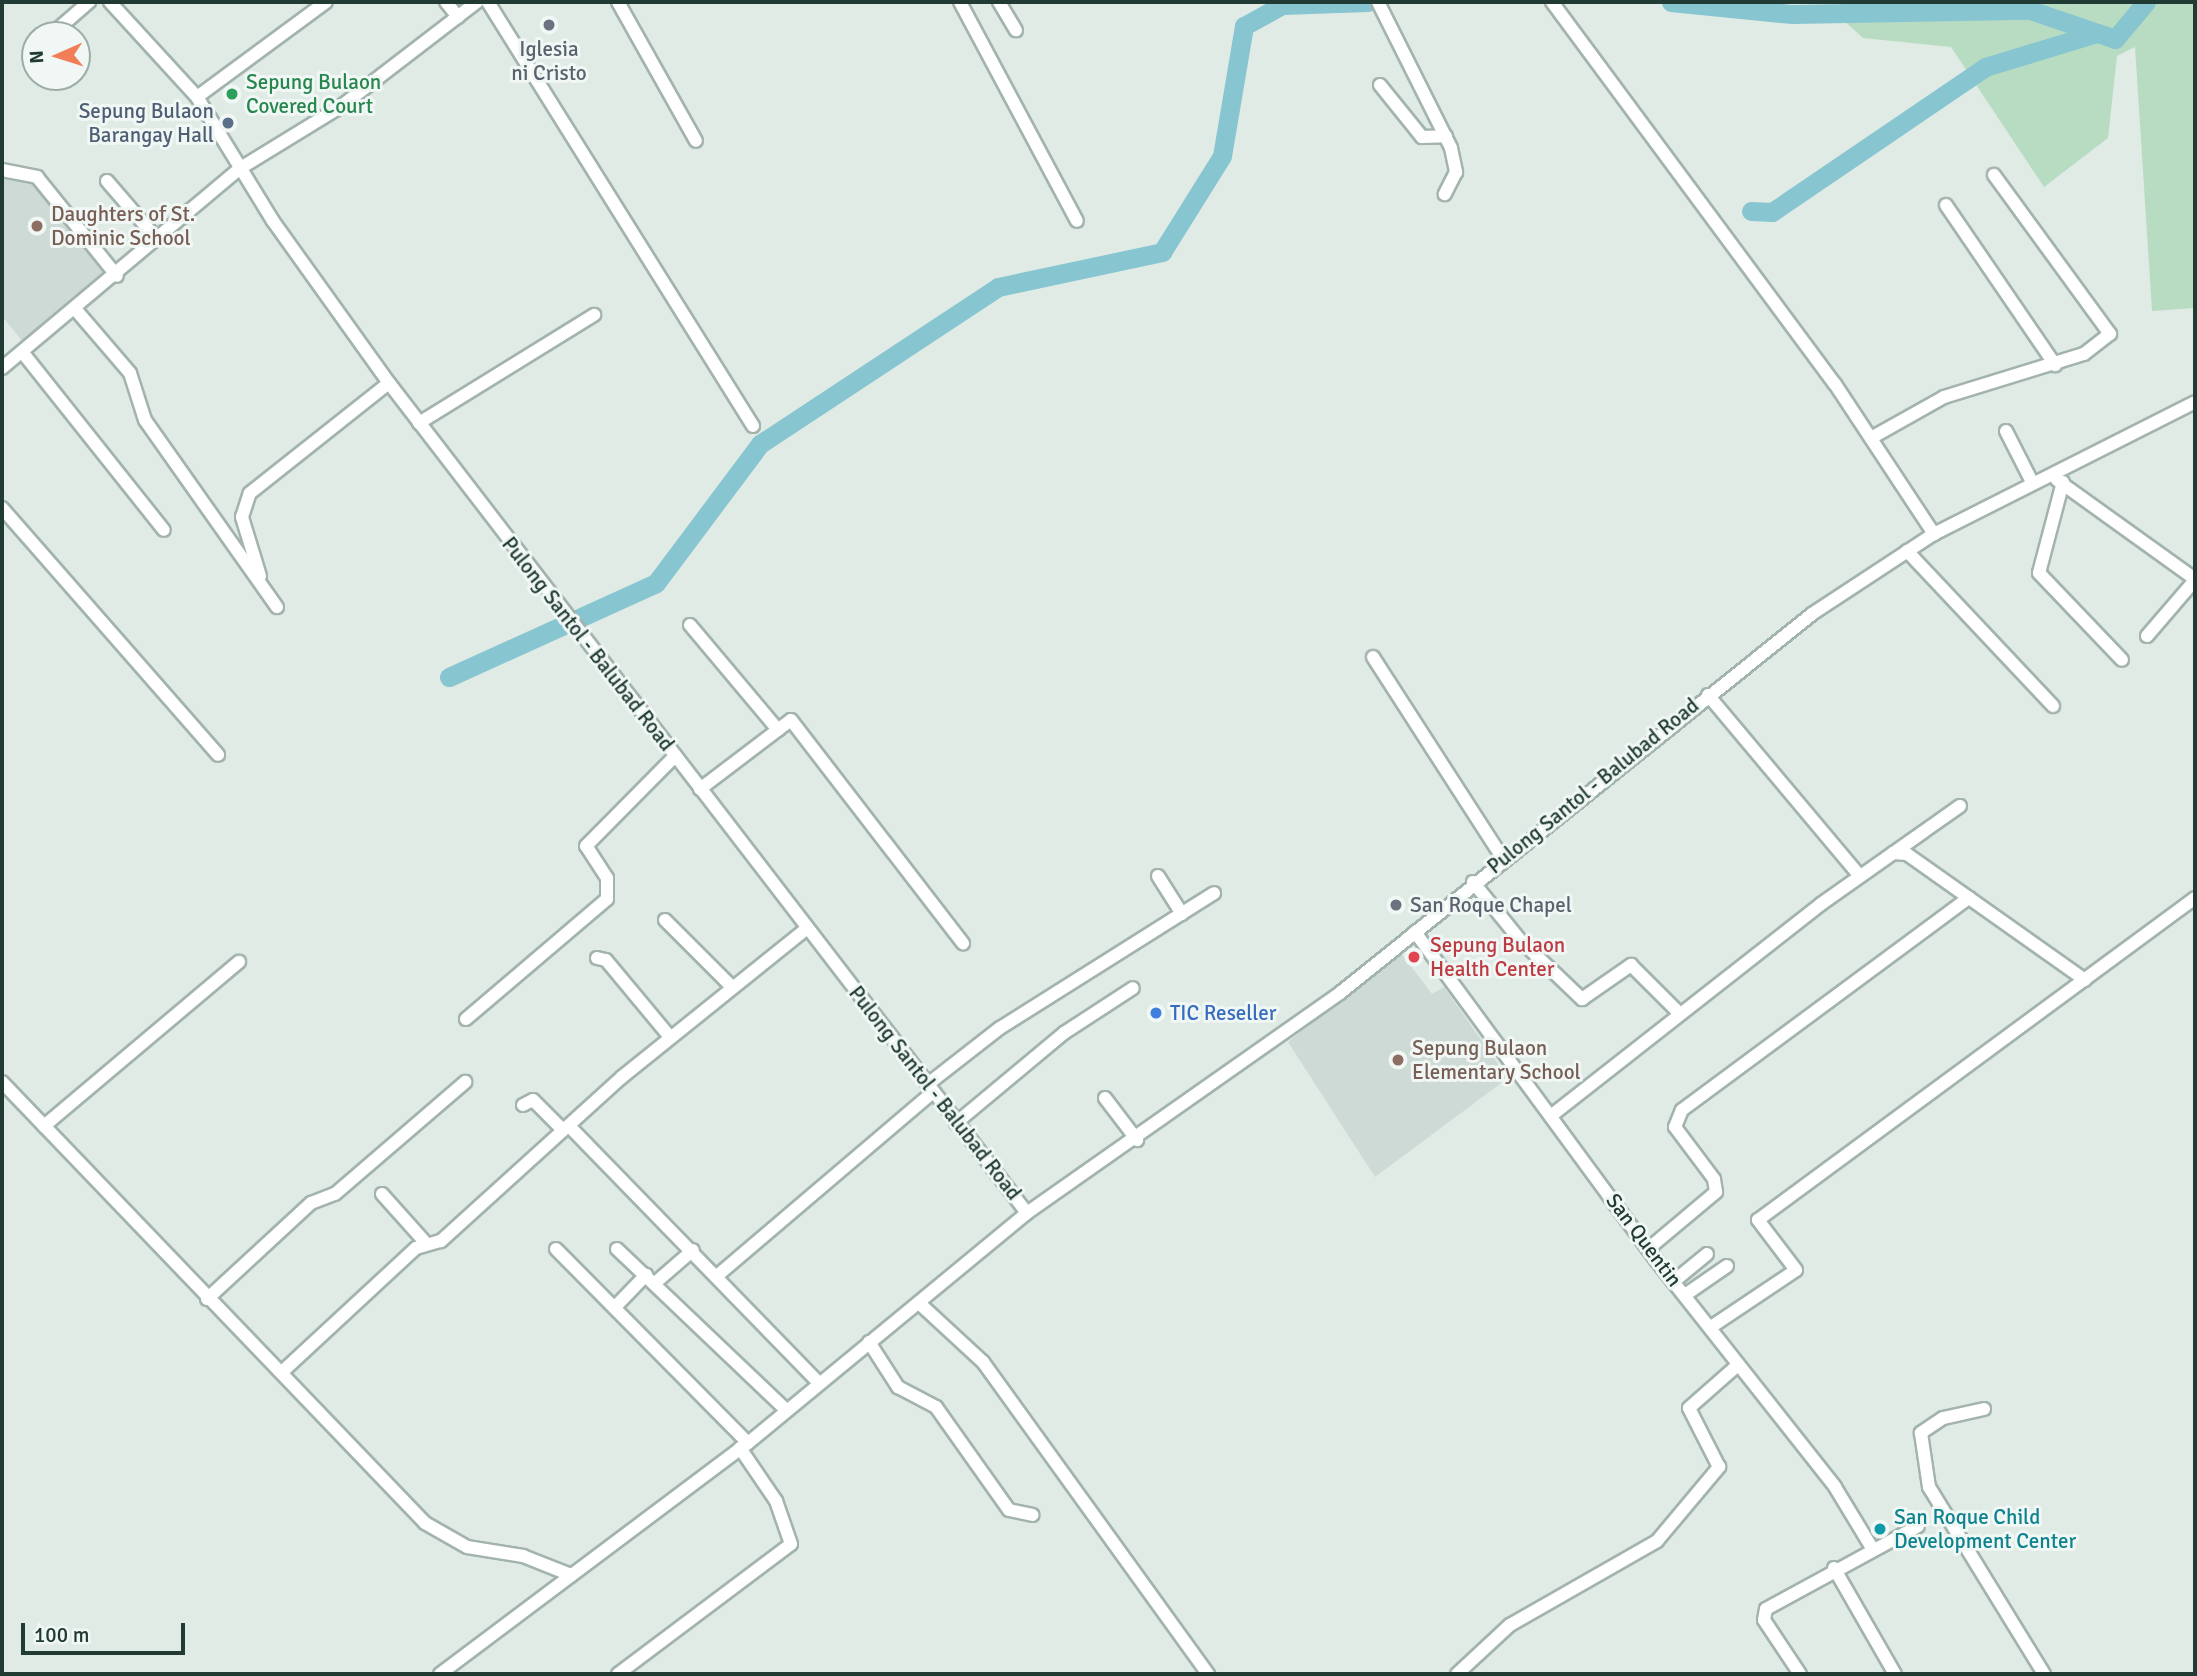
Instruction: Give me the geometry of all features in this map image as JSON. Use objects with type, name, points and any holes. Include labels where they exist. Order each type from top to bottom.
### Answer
[{"type":"street","points":[[67,21],[89,2]]},
{"type":"street","name":"Pulong Santol - Balubad Road","points":[[110,2],[197,97],[239,169],[388,383],[578,635],[675,756],[1027,1213],[1137,1140],[1415,932],[1473,882],[1708,695],[1907,551],[2032,482],[2046,478],[2195,403]]},
{"type":"street","points":[[197,97],[327,2]]},
{"type":"street","points":[[446,2],[458,17]]},
{"type":"street","points":[[2,368],[117,276],[239,169],[340,107],[477,2]]},
{"type":"street","points":[[488,2],[754,426]]},
{"type":"street","points":[[618,2],[696,141]]},
{"type":"street","points":[[960,2],[1077,221]]},
{"type":"street","points":[[999,2],[1016,30]]},
{"type":"street","points":[[1378,3],[1446,136],[1456,172],[1445,194]]},
{"type":"street","points":[[1555,6],[1871,438],[1934,534]]},
{"type":"street","points":[[1380,85],[1422,136],[1446,136]]},
{"type":"street","points":[[2,170],[37,177],[117,276]]},
{"type":"street","points":[[1871,438],[1944,397],[2055,365],[2105,342],[2107,325],[1994,175]]},
{"type":"street","points":[[107,181],[158,240]]},
{"type":"street","points":[[1946,205],[2055,365]]},
{"type":"street","points":[[76,310],[130,373],[145,420],[277,607]]},
{"type":"street","points":[[419,424],[594,314]]},
{"type":"street","points":[[23,353],[164,530]]},
{"type":"street","points":[[263,586],[242,517],[250,493],[388,383]]},
{"type":"street","points":[[2006,431],[2032,482]]},
{"type":"street","points":[[2046,478],[2063,482],[2195,580],[2147,636]]},
{"type":"street","points":[[2063,482],[2039,572],[2122,660]]},
{"type":"street","points":[[2,508],[218,754]]},
{"type":"street","points":[[1907,551],[2053,706]]},
{"type":"street","points":[[690,625],[778,730]]},
{"type":"street","points":[[1373,657],[1503,859]]},
{"type":"street","points":[[1708,695],[1860,876]]},
{"type":"street","points":[[700,789],[791,720],[963,943]]},
{"type":"street","points":[[466,1019],[607,899],[607,878],[586,846],[675,756]]},
{"type":"street","points":[[1552,1115],[1679,1013],[1860,876],[1960,806]]},
{"type":"street","points":[[1893,853],[1907,854],[2085,980]]},
{"type":"street","points":[[1158,876],[1182,914]]},
{"type":"street","points":[[1473,882],[1520,940],[1582,999],[1631,965],[1679,1013]]},
{"type":"street","points":[[718,1275],[1000,1028],[1214,893]]},
{"type":"street","points":[[1648,1249],[1716,1192],[1714,1179],[1675,1127],[1682,1110],[1969,898]]},
{"type":"street","points":[[1711,1327],[1796,1270],[1758,1220],[2195,898]]},
{"type":"street","points":[[665,920],[731,986]]},
{"type":"street","points":[[282,1372],[425,1242],[440,1241],[670,1037],[807,928]]},
{"type":"street","name":"San Quentin","points":[[1415,932],[1648,1249],[1835,1488],[1872,1548]]},
{"type":"street","points":[[597,958],[606,960],[670,1037]]},
{"type":"street","points":[[44,1126],[239,962]]},
{"type":"street","points":[[956,1122],[1064,1033],[1133,988]]},
{"type":"street","points":[[2,1082],[207,1299],[443,1537],[571,1575]]},
{"type":"street","points":[[207,1299],[311,1203],[335,1194],[466,1082]]},
{"type":"street","points":[[1105,1098],[1137,1140]]},
{"type":"street","points":[[523,1105],[533,1100],[566,1128],[718,1275],[818,1381]]},
{"type":"street","points":[[382,1194],[425,1242]]},
{"type":"street","points":[[440,1674],[744,1445],[818,1381],[919,1303],[1027,1213]]},
{"type":"street","points":[[556,1249],[615,1307],[744,1445],[776,1501],[791,1544],[618,1674]]},
{"type":"street","points":[[617,1249],[786,1410]]},
{"type":"street","points":[[615,1307],[692,1250]]},
{"type":"street","points":[[1673,1282],[1707,1254]]},
{"type":"street","points":[[1685,1295],[1727,1266]]},
{"type":"street","points":[[919,1303],[983,1362],[1208,1674]]},
{"type":"street","points":[[869,1342],[898,1387],[936,1407],[1009,1510],[1032,1515]]},
{"type":"street","points":[[1457,1674],[1510,1625],[1657,1541],[1719,1468],[1689,1408],[1738,1365]]},
{"type":"street","points":[[1984,1409],[1943,1418],[1921,1433],[1929,1487],[2044,1674]]},
{"type":"street","points":[[1800,1674],[1763,1614],[1834,1568],[1918,1526]]},
{"type":"street","points":[[1834,1568],[1895,1674]]},
{"type":"shaded area","name":"Daughters of St. Dominic School","points":[[35,177],[111,273],[23,342],[2,316],[2,179]]},
{"type":"shaded area","name":"Sepung Bulaon Elementary School","points":[[1400,952],[1432,994],[1444,987],[1508,1078],[1375,1177],[1288,1042]]},
{"type":"green space","points":[[1847,2],[2195,2],[2195,308],[2152,311],[2135,47],[2117,56],[2108,138],[2044,187],[1951,47],[1863,38],[1834,12]]},
{"type":"waterway","points":[[449,677],[656,583],[760,444],[998,287],[1162,252],[1222,156],[1244,26],[1282,5],[1368,2]]},
{"type":"waterway","points":[[1671,2],[1792,14],[2030,10],[2115,39],[2146,2]]},
{"type":"waterway","points":[[1751,211],[1772,212],[1985,67],[2097,33]]},
{"type":"place","name":"Iglesia ni Cristo","points":[[549,25]]},
{"type":"place","name":"Sepung Bulaon Covered Court","points":[[232,94]]},
{"type":"place","name":"Sepung Bulaon Barangay Hall","points":[[228,123]]},
{"type":"place","name":"Daughters of St. Dominic School","points":[[37,226]]},
{"type":"place","name":"San Roque Chapel","points":[[1396,905]]},
{"type":"place","name":"Sepung Bulaon Health Center","points":[[1414,957]]},
{"type":"place","name":"TIC Reseller","points":[[1156,1013]]},
{"type":"place","name":"Sepung Bulaon Elementary School","points":[[1398,1060]]},
{"type":"place","name":"San Roque Child Development Center","points":[[1880,1529]]}]
